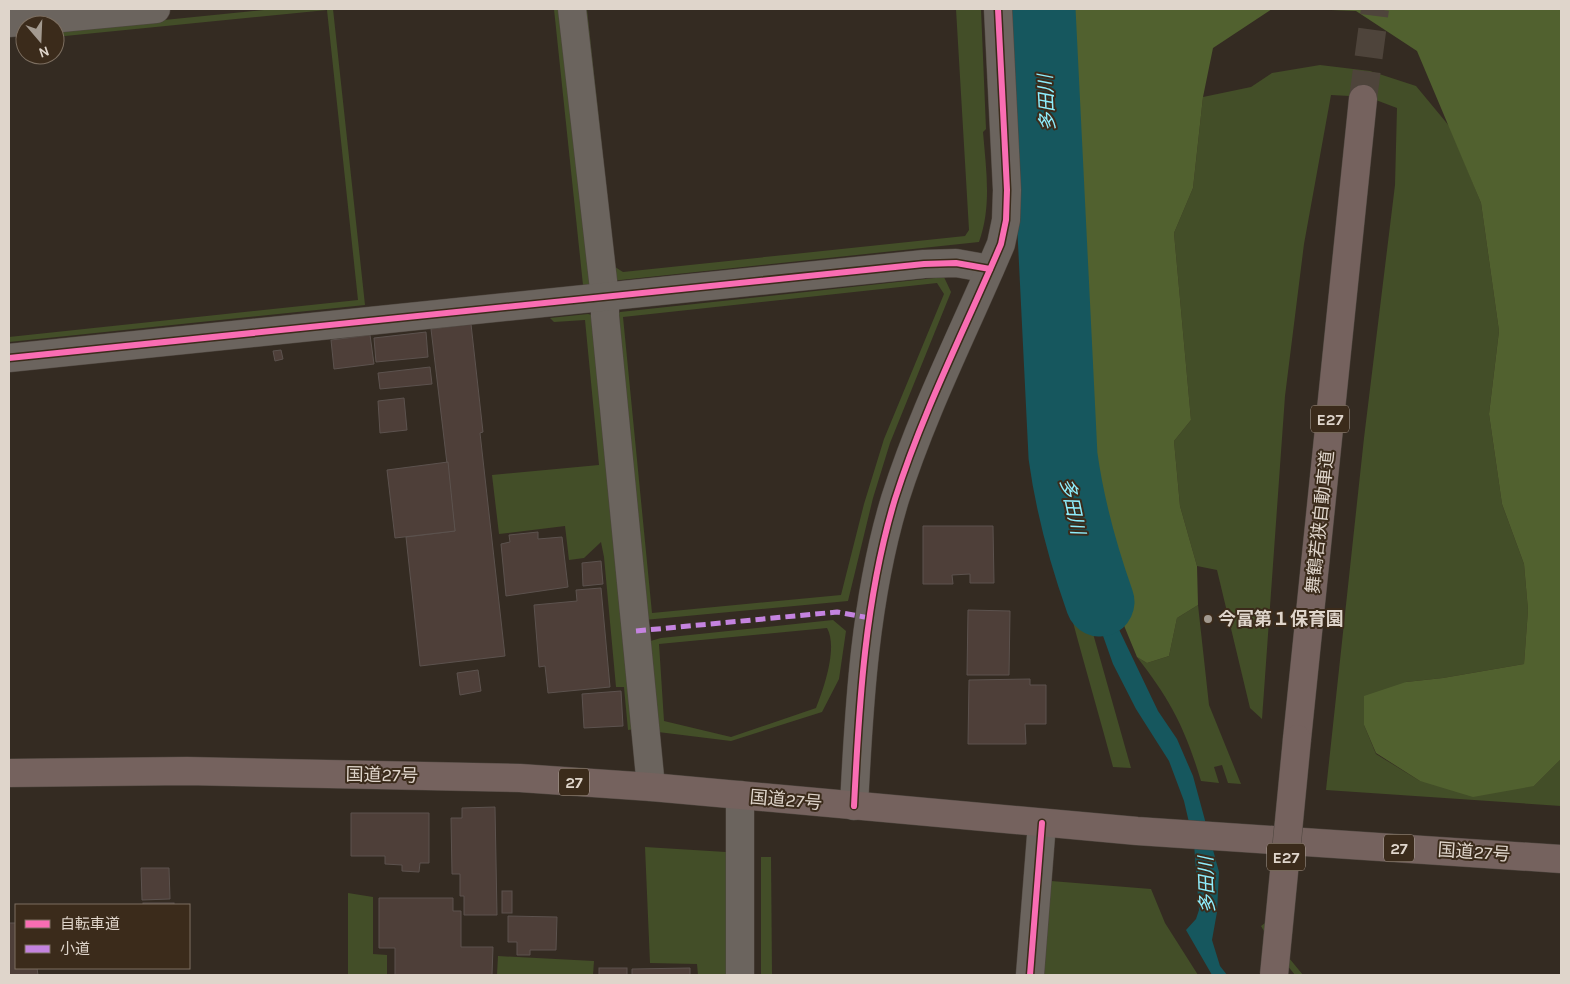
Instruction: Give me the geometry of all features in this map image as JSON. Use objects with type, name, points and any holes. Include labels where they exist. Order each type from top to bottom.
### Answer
[{"type":"highway","name":"舞鶴若狭自動車道","points":[[1274,975],[1364,99]]},
{"type":"highway","name":"国道27号","points":[[9,772],[187,771],[520,778],[651,787],[1137,831],[1561,859]]},
{"type":"street","points":[[9,22],[156,9]]},
{"type":"street","points":[[572,9],[605,298],[605,316],[651,787]]},
{"type":"street","points":[[854,806],[864,662],[880,564],[895,501],[914,445],[934,396],[1001,244],[1006,220],[1007,190],[998,9]]},
{"type":"street","points":[[9,358],[924,264],[956,263],[990,269]]},
{"type":"street","points":[[740,795],[740,975]]},
{"type":"street","points":[[1030,975],[1042,823]]},
{"type":"green space","points":[[274,9],[333,9],[365,305],[9,342],[9,337],[358,300],[327,10],[65,36],[65,30]]},
{"type":"green space","points":[[554,9],[564,9],[592,284],[583,285]]},
{"type":"green space","points":[[580,9],[587,9],[615,267],[623,272],[965,236],[969,230],[956,9],[981,9],[986,129],[983,132],[987,201],[986,215],[979,242],[611,281]]},
{"type":"green space","points":[[1017,9],[1028,9],[1051,461],[1057,506],[1131,768],[1113,767],[1061,575],[1052,536],[1039,458]]},
{"type":"green space","points":[[1047,9],[1272,9],[1213,48],[1203,97],[1193,188],[1174,233],[1191,420],[1174,441],[1180,506],[1197,566],[1198,605],[1177,618],[1169,656],[1147,663],[1137,657],[1118,611],[1094,574],[1077,512],[1070,463],[1047,69]]},
{"type":"green space","points":[[1306,9],[1561,9],[1561,759],[1534,786],[1473,797],[1420,781],[1376,753],[1364,725],[1364,696],[1406,682],[1443,678],[1524,664],[1528,610],[1524,564],[1502,504],[1489,414],[1499,331],[1481,203],[1417,51],[1356,11]]},
{"type":"green space","points":[[1320,65],[1370,71],[1416,86],[1450,127],[1481,203],[1499,331],[1489,414],[1502,504],[1524,564],[1528,610],[1524,664],[1443,678],[1406,682],[1364,725],[1376,754],[1420,781],[1534,786],[1561,759],[1561,806],[1326,790],[1364,438],[1395,185],[1397,108],[1368,97],[1331,95],[1304,244],[1285,396],[1262,719],[1250,708],[1217,570],[1197,566],[1180,506],[1174,441],[1191,420],[1174,233],[1193,188],[1203,97],[1251,87],[1272,73]]},
{"type":"green space","points":[[944,277],[951,292],[890,443],[873,498],[848,601],[644,620],[614,318],[620,312]],"holes":[[[937,283],[944,294],[884,439],[864,504],[841,595],[652,613],[623,317]]]},
{"type":"green space","points":[[588,314],[596,316],[635,729],[628,730],[624,687],[616,687],[601,542],[584,558],[569,560],[565,526],[499,534],[492,475],[599,465],[585,320],[554,322],[550,318]]},
{"type":"green space","points":[[1198,605],[1209,705],[1241,784],[1228,783],[1222,765],[1214,767],[1219,783],[1201,781],[1189,745],[1176,716],[1159,687],[1137,657],[1147,663],[1169,656],[1177,618]]},
{"type":"green space","points":[[833,620],[846,631],[839,679],[822,712],[731,741],[658,732],[647,642],[661,638]],"holes":[[[827,628],[830,636],[829,668],[816,708],[731,737],[664,721],[659,644]]]},
{"type":"green space","points":[[645,847],[726,852],[728,975],[698,975],[697,964],[650,963]]},
{"type":"green space","points":[[761,857],[771,857],[772,975],[761,975]]},
{"type":"green space","points":[[1051,881],[1151,889],[1165,923],[1198,975],[1044,975]]},
{"type":"green space","points":[[348,893],[373,897],[373,954],[387,955],[387,975],[348,975]]},
{"type":"green space","points":[[1265,923],[1280,947],[1303,975],[1295,975],[1275,950],[1261,926]]},
{"type":"green space","points":[[498,956],[594,961],[593,975],[497,975]]},
{"type":"water","points":[[1057,506],[1077,512],[1094,574],[1158,711],[1177,739],[1193,776],[1219,872],[1217,912],[1212,940],[1220,966],[1227,975],[1212,975],[1186,930],[1196,919],[1199,910],[1194,844],[1184,801],[1169,761],[1136,709],[1113,664]]},
{"type":"building","points":[[471,324],[483,432],[480,433],[505,656],[420,666],[406,537],[455,531],[431,329]]},
{"type":"building","points":[[426,332],[428,357],[376,362],[374,338]]},
{"type":"building","points":[[370,335],[374,364],[334,369],[331,340]]},
{"type":"building","points":[[281,350],[283,359],[275,361],[273,351]]},
{"type":"building","points":[[430,367],[432,384],[380,389],[378,373]]},
{"type":"building","points":[[404,398],[407,430],[380,433],[378,401]]},
{"type":"building","points":[[448,462],[455,531],[395,538],[387,470]]},
{"type":"building","points":[[923,526],[993,526],[994,583],[970,583],[970,574],[952,575],[953,584],[923,584]]},
{"type":"building","points":[[538,532],[538,539],[562,537],[568,587],[506,596],[501,544],[510,542],[509,535]]},
{"type":"building","points":[[601,561],[603,584],[583,586],[582,563]]},
{"type":"building","points":[[601,588],[610,687],[548,693],[545,666],[539,667],[534,605],[577,601],[576,590]]},
{"type":"building","points":[[968,610],[1010,611],[1009,675],[967,675]]},
{"type":"building","points":[[478,670],[481,691],[460,695],[457,673]]},
{"type":"building","points":[[1030,679],[1030,685],[1046,685],[1046,724],[1025,724],[1026,744],[968,744],[969,680]]},
{"type":"building","points":[[621,691],[623,726],[584,728],[582,694]]},
{"type":"building","points":[[495,807],[497,915],[464,915],[464,896],[460,896],[460,874],[452,874],[451,818],[462,818],[462,808]]},
{"type":"building","points":[[351,813],[429,813],[429,863],[420,863],[419,872],[402,871],[402,865],[385,864],[385,856],[351,856]]},
{"type":"building","points":[[141,868],[169,868],[170,899],[142,900]]},
{"type":"building","points":[[502,891],[512,891],[512,913],[502,913]]},
{"type":"building","points":[[379,898],[453,898],[453,911],[461,911],[461,947],[493,947],[492,975],[395,975],[395,948],[379,948]]},
{"type":"building","points":[[143,903],[174,903],[174,904]]},
{"type":"building","points":[[508,916],[557,917],[556,950],[530,950],[530,955],[517,955],[517,942],[508,942]]},
{"type":"building","points":[[9,923],[15,923],[15,969],[37,969],[38,975],[9,975]]},
{"type":"building","points":[[599,968],[627,968],[627,975],[599,975]]},
{"type":"building","points":[[690,968],[690,975],[632,975],[632,969]]},
{"type":"waterway","name":"多田川","points":[[1041,9],[1063,456],[1069,494],[1078,530],[1100,602]]},
{"type":"tunnel","points":[[1363,99],[1375,9]]},
{"type":"marked path","points":[[636,631],[837,612],[870,618]]},
{"type":"cycle path","points":[[854,806],[865,651],[870,613],[885,536],[895,499],[918,434],[1001,244],[1006,220],[1007,190],[998,9]]},
{"type":"cycle path","points":[[9,358],[924,264],[956,263],[990,269]]},
{"type":"cycle path","points":[[1030,975],[1042,823]]},
{"type":"place","name":"今富第１保育園","points":[[1208,619]]}]
